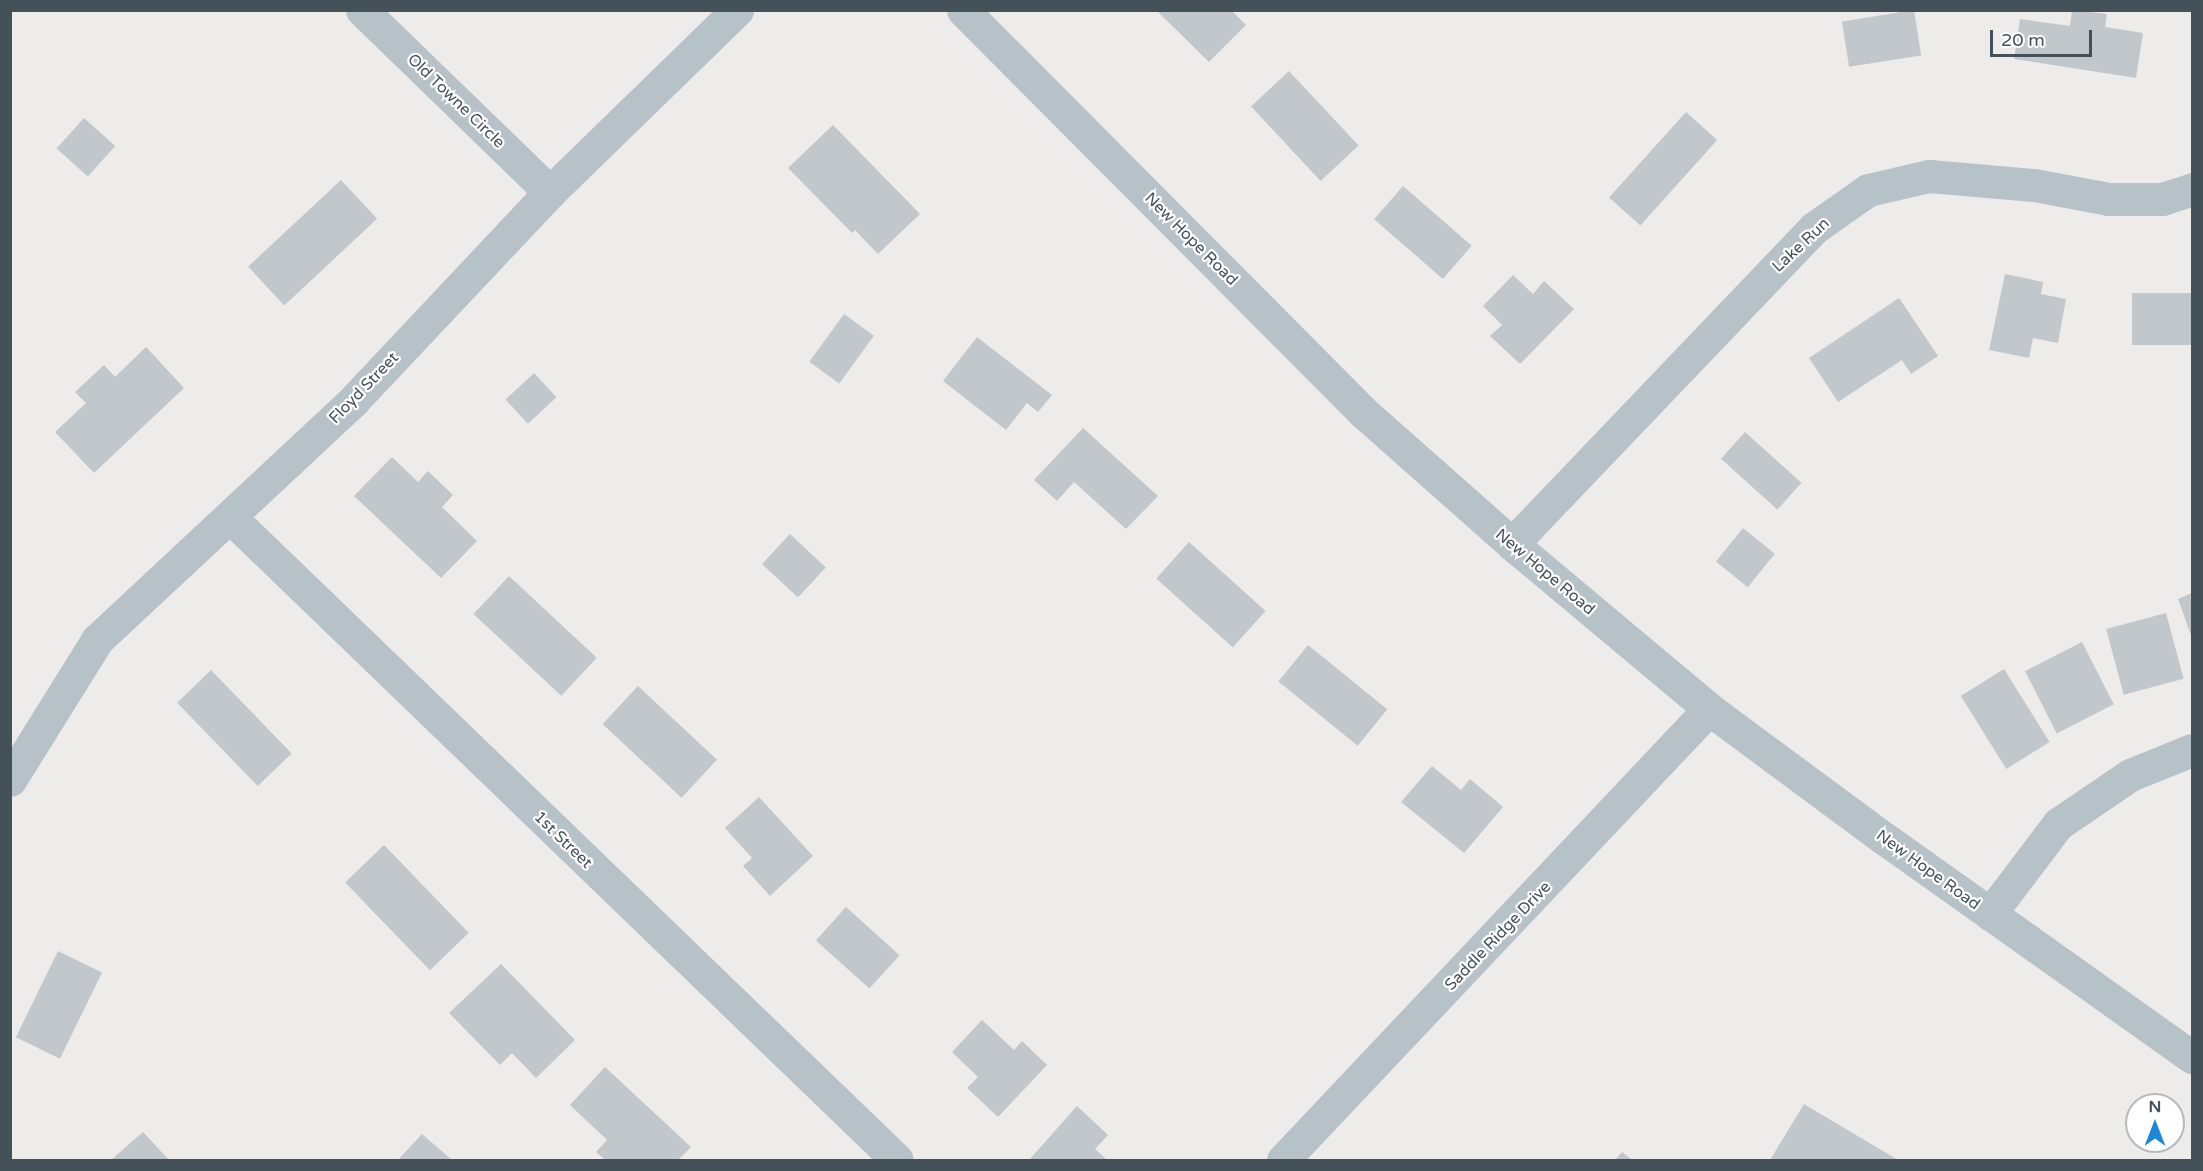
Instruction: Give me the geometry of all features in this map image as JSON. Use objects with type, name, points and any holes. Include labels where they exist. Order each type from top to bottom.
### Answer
[{"type":"street","name":"Old Towne Circle","points":[[362,10],[550,192]]},
{"type":"street","name":"Floyd Street","points":[[10,780],[97,640],[353,401],[550,192],[737,10]]},
{"type":"street","name":"New Hope Road","points":[[963,10],[1363,412],[1512,544],[1709,710],[1990,914],[2193,1057]]},
{"type":"street","name":"Lake Run","points":[[1512,544],[1814,228],[1868,190],[1929,176],[2034,185],[2109,199],[2162,200],[2193,189]]},
{"type":"street","name":"1st Street","points":[[230,517],[897,1161]]},
{"type":"street","name":"Saddle Ridge Drive","points":[[1283,1161],[1709,710]]},
{"type":"street","points":[[1990,914],[2058,824],[2130,775],[2193,750]]},
{"type":"building","points":[[1156,10],[1231,10],[1246,25],[1209,62]]},
{"type":"building","points":[[1914,10],[1921,55],[1849,67],[1842,21]]},
{"type":"building","points":[[2072,10],[2107,14],[2105,27],[2143,33],[2136,78],[2014,59],[2020,19],[2070,26]]},
{"type":"building","points":[[1289,71],[1359,146],[1321,181],[1251,106]]},
{"type":"building","points":[[1686,112],[1717,140],[1640,226],[1609,197]]},
{"type":"building","points":[[84,118],[115,146],[88,177],[57,148]]},
{"type":"building","points":[[833,125],[920,214],[878,254],[855,230],[852,233],[788,168]]},
{"type":"building","points":[[341,180],[377,219],[284,305],[248,267]]},
{"type":"building","points":[[1403,186],[1472,246],[1443,279],[1374,219]]},
{"type":"building","points":[[2005,274],[2043,282],[2041,294],[2066,299],[2058,343],[2033,338],[2029,358],[1989,350]]},
{"type":"building","points":[[1513,275],[1533,294],[1544,281],[1574,309],[1520,364],[1490,336],[1502,325],[1483,306]]},
{"type":"building","points":[[2132,293],[2192,293],[2192,345],[2132,345]]},
{"type":"building","points":[[1899,298],[1938,356],[1911,374],[1902,360],[1838,402],[1809,358]]},
{"type":"building","points":[[844,314],[874,336],[839,383],[809,362]]},
{"type":"building","points":[[977,337],[1052,395],[1038,412],[1027,403],[1006,430],[943,381]]},
{"type":"building","points":[[146,347],[184,388],[94,473],[55,432],[86,403],[75,392],[104,365],[115,377]]},
{"type":"building","points":[[534,373],[557,397],[528,424],[505,400]]},
{"type":"building","points":[[1083,428],[1158,496],[1126,529],[1074,482],[1057,501],[1034,480]]},
{"type":"building","points":[[1745,432],[1801,483],[1777,510],[1721,459]]},
{"type":"building","points":[[392,457],[418,482],[428,471],[453,495],[442,507],[477,541],[441,578],[354,496]]},
{"type":"building","points":[[1743,528],[1775,554],[1748,587],[1716,561]]},
{"type":"building","points":[[790,534],[826,567],[798,597],[762,564]]},
{"type":"building","points":[[1189,542],[1266,611],[1233,647],[1156,578]]},
{"type":"building","points":[[509,576],[597,658],[561,696],[474,614]]},
{"type":"building","points":[[2192,593],[2192,638],[2178,599]]},
{"type":"building","points":[[2166,613],[2184,679],[2124,695],[2106,629]]},
{"type":"building","points":[[2082,642],[2114,704],[2057,733],[2025,671]]},
{"type":"building","points":[[1308,645],[1387,709],[1358,746],[1278,682]]},
{"type":"building","points":[[2004,669],[2050,742],[2006,769],[1961,696]]},
{"type":"building","points":[[211,670],[292,753],[258,786],[177,703]]},
{"type":"building","points":[[638,686],[717,760],[682,798],[603,724]]},
{"type":"building","points":[[1432,766],[1461,790],[1470,779],[1503,807],[1464,853],[1401,802]]},
{"type":"building","points":[[759,797],[813,856],[770,896],[743,866],[752,858],[725,828]]},
{"type":"building","points":[[384,845],[469,933],[430,970],[345,883]]},
{"type":"building","points":[[846,907],[900,955],[869,989],[816,940]]},
{"type":"building","points":[[58,951],[102,972],[60,1059],[16,1037]]},
{"type":"building","points":[[501,964],[575,1040],[536,1078],[512,1053],[500,1065],[449,1013]]},
{"type":"building","points":[[982,1020],[1014,1050],[1022,1041],[1047,1065],[998,1117],[967,1088],[978,1077],[952,1052]]},
{"type":"building","points":[[605,1067],[691,1147],[678,1160],[605,1160],[596,1152],[607,1140],[570,1105]]},
{"type":"building","points":[[1804,1104],[1898,1160],[1770,1160]]},
{"type":"building","points":[[1077,1106],[1108,1135],[1095,1149],[1107,1160],[1029,1160]]},
{"type":"building","points":[[143,1132],[169,1160],[111,1160]]},
{"type":"building","points":[[422,1134],[452,1160],[398,1160]]},
{"type":"building","points":[[1622,1152],[1632,1160],[1615,1160]]}]
